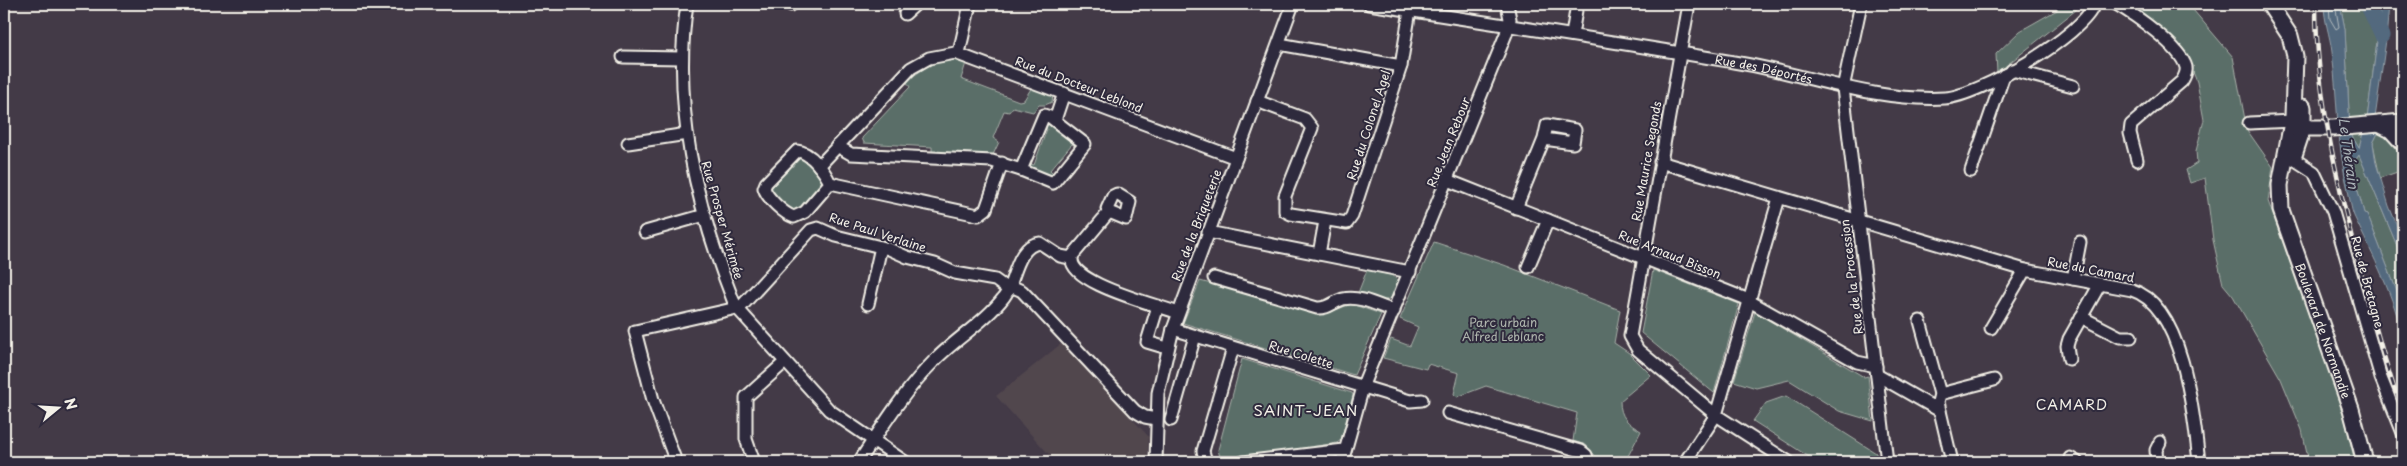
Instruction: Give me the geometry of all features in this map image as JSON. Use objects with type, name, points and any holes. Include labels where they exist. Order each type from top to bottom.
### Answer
[{"type":"main road","points":[[2269,4],[2288,33],[2293,47],[2296,126]]},
{"type":"main road","points":[[2276,4],[2294,36],[2299,52],[2296,126]]},
{"type":"main road","points":[[2296,126],[2333,128],[2403,122]]},
{"type":"main road","points":[[2379,124],[2390,130],[2403,143]]},
{"type":"main road","name":"Boulevard de Normandie","points":[[2296,126],[2290,156],[2280,185],[2282,214],[2351,409],[2365,462]]},
{"type":"street","name":"Rue Prosper Mérimée","points":[[687,4],[682,58],[682,93],[687,134],[705,215],[731,296],[738,309],[833,414],[905,462]]},
{"type":"street","points":[[905,14],[916,4]]},
{"type":"street","points":[[818,166],[911,68],[934,57],[959,53],[970,4]]},
{"type":"street","name":"Rue de la Briqueterie","points":[[1156,462],[1156,419],[1159,385],[1172,329],[1293,4]]},
{"type":"street","name":"Rue des Déportés","points":[[1369,4],[1410,10],[1423,8],[1508,25],[1680,53],[1758,67],[1866,93],[1946,98],[1966,93],[2008,73],[2080,26],[2090,14],[2094,4]]},
{"type":"street","points":[[1507,4],[1510,15],[1508,25]]},
{"type":"street","points":[[1572,35],[1578,4],[1582,4]]},
{"type":"street","name":"Rue Maurice Segonds","points":[[1689,4],[1630,327],[1632,344],[1716,415],[1789,462]]},
{"type":"street","name":"Rue de la Procession","points":[[1861,4],[1843,88],[1887,462]]},
{"type":"street","name":"Rue des Déportés","points":[[2008,73],[2076,20],[2087,4]]},
{"type":"street","points":[[2116,4],[2176,51],[2186,67],[2185,77],[2177,87],[2131,125],[2130,133],[2137,160]]},
{"type":"street","name":"Rue du Colonel Agel","points":[[1257,101],[1305,119],[1310,123],[1312,129],[1285,196],[1284,207],[1288,213],[1345,224],[1351,219],[1401,66],[1410,10]]},
{"type":"street","name":"Rue Jean Rebour","points":[[1342,462],[1362,387],[1411,270],[1508,25]]},
{"type":"street","points":[[1279,44],[1401,66]]},
{"type":"street","name":"Rue du Docteur Leblond","points":[[959,53],[1236,158]]},
{"type":"street","points":[[623,56],[682,58]]},
{"type":"street","points":[[1971,171],[2008,73],[2073,86]]},
{"type":"street","points":[[1055,120],[1064,93]]},
{"type":"street","points":[[837,146],[851,154],[1002,163],[1053,183],[1085,144],[1048,115],[1042,116],[1021,170]]},
{"type":"street","points":[[2249,123],[2296,126]]},
{"type":"street","points":[[628,143],[687,134]]},
{"type":"street","points":[[1516,208],[1544,139]]},
{"type":"street","points":[[830,184],[805,212],[797,217],[789,215],[765,191],[766,183],[795,152],[803,152],[818,166],[830,184],[978,215],[986,210],[1002,163]]},
{"type":"street","name":"Rue de Bretagne","points":[[2290,156],[2314,172],[2337,220],[2377,367],[2403,433]]},
{"type":"street","name":"Rue du Camard","points":[[1660,162],[2025,270],[2141,294],[2155,304],[2167,320],[2192,402],[2199,462]]},
{"type":"street","name":"Rue Arnaud Bisson","points":[[1447,180],[1749,300],[1852,359],[1876,370],[1940,411]]},
{"type":"street","points":[[1685,462],[1716,415],[1779,198]]},
{"type":"street","points":[[1109,212],[1072,258],[1074,270],[1092,282],[1178,313]]},
{"type":"street","points":[[645,232],[705,215]]},
{"type":"street","points":[[1528,267],[1548,220]]},
{"type":"street","points":[[1319,254],[1325,221]]},
{"type":"street","name":"Rue Paul Verlaine","points":[[738,309],[812,230],[818,228],[836,236],[881,247],[934,264],[955,273],[995,280],[1024,294],[1135,411],[1145,417],[1156,419]]},
{"type":"street","points":[[1208,232],[1411,270]]},
{"type":"street","points":[[2073,279],[2080,242]]},
{"type":"street","points":[[859,462],[904,396],[926,369],[1000,302],[1010,288],[1018,263],[1035,244],[1040,243],[1056,254],[1072,258]]},
{"type":"street","points":[[868,304],[881,247]]},
{"type":"street","points":[[1991,328],[2025,270]]},
{"type":"street","points":[[1214,278],[1317,308],[1325,308],[1339,300],[1351,299],[1394,311]]},
{"type":"street","points":[[2069,359],[2068,342],[2100,284]]},
{"type":"street","points":[[1158,306],[1147,342],[1167,348]]},
{"type":"street","points":[[676,462],[653,400],[634,331],[738,309]]},
{"type":"street","points":[[2081,317],[2120,337],[2131,337]]},
{"type":"street","points":[[1920,321],[1940,394],[1938,402],[1952,462]]},
{"type":"street","name":"Rue Colette","points":[[1172,329],[1410,401],[1422,400]]},
{"type":"street","points":[[1171,420],[1195,336]]},
{"type":"street","points":[[1206,462],[1203,451],[1233,348]]},
{"type":"street","points":[[754,462],[746,439],[746,397],[785,362]]},
{"type":"street","points":[[1940,394],[1994,380]]},
{"type":"street","points":[[1448,412],[1581,451],[1586,455],[1588,462]]},
{"type":"street","points":[[2157,462],[2156,450],[2160,442]]},
{"type":"street","points":[[1243,462],[1344,450]]},
{"type":"shaded area","points":[[1062,343],[1149,437],[1147,462],[1056,462],[996,396]]},
{"type":"green space","points":[[2059,4],[2078,4],[2076,10],[1997,73],[1996,54],[2020,31],[2057,10]]},
{"type":"green space","points":[[2127,4],[2188,4],[2233,57],[2247,130],[2273,167],[2268,201],[2342,408],[2355,462],[2309,462],[2302,430],[2281,379],[2233,296],[2223,284],[2213,240],[2205,178],[2190,183],[2186,170],[2197,163],[2196,151],[2204,120],[2197,82],[2185,52]]},
{"type":"green space","points":[[2340,4],[2379,4],[2380,18],[2367,119],[2359,148],[2350,133],[2345,29]]},
{"type":"green space","points":[[951,58],[966,63],[961,79],[1019,101],[1024,100],[1032,87],[1053,95],[1052,102],[1039,105],[1033,112],[1013,107],[1009,112],[1004,111],[993,138],[999,142],[992,157],[932,153],[932,147],[864,143],[862,138],[910,87],[906,81],[931,64]]},
{"type":"green space","points":[[1048,120],[1077,143],[1077,148],[1072,144],[1050,170],[1055,175],[1050,177],[1028,168],[1029,163],[1034,165],[1047,129],[1041,126]]},
{"type":"green space","points":[[2379,131],[2385,133],[2394,141],[2402,158],[2403,170],[2380,178],[2373,143]]},
{"type":"green space","points":[[2359,155],[2403,260],[2403,307],[2367,214],[2364,213],[2352,170],[2352,165]]},
{"type":"green space","points":[[798,157],[803,157],[823,176],[824,184],[800,212],[792,212],[771,193],[770,187]]},
{"type":"green space","name":"Parc urbain Alfred Leblanc","points":[[1434,242],[1504,265],[1620,310],[1614,343],[1629,353],[1651,375],[1620,401],[1623,416],[1632,426],[1641,431],[1627,458],[1599,460],[1586,445],[1573,441],[1577,413],[1486,386],[1457,397],[1454,394],[1459,373],[1428,364],[1426,369],[1383,358],[1391,339],[1410,346],[1418,327],[1400,319]]},
{"type":"green space","points":[[1367,270],[1391,275],[1398,280],[1398,285],[1391,298],[1383,301],[1358,293]]},
{"type":"green space","points":[[1653,270],[1739,304],[1714,393],[1641,333]]},
{"type":"green space","points":[[1200,281],[1211,284],[1215,282],[1325,314],[1351,304],[1381,314],[1354,375],[1183,323]]},
{"type":"green space","points":[[1755,312],[1864,377],[1868,376],[1873,421],[1839,411],[1789,380],[1756,388],[1734,381]]},
{"type":"green space","points":[[1242,359],[1352,393],[1341,440],[1337,443],[1221,460],[1218,450]]},
{"type":"green space","points":[[1786,396],[1876,453],[1877,462],[1817,462],[1753,421],[1766,403]]},
{"type":"water","points":[[2324,4],[2340,4],[2345,29],[2350,133],[2359,148],[2367,119],[2380,18],[2379,4],[2389,4],[2375,118],[2379,131],[2373,143],[2376,163],[2389,206],[2403,240],[2403,260],[2359,155],[2352,165],[2352,169],[2364,213],[2367,214],[2403,307],[2403,340],[2389,292],[2351,207],[2341,155],[2332,52]]},
{"type":"waterway","name":"Le Thérain","points":[[2367,4],[2382,36]]},
{"type":"railway","points":[[2316,4],[2319,69],[2335,166],[2373,319],[2403,412]]},
{"type":"district","name":"CAMARD","points":[[2072,404]]},
{"type":"district","name":"SAINT-JEAN","points":[[1306,409]]}]
